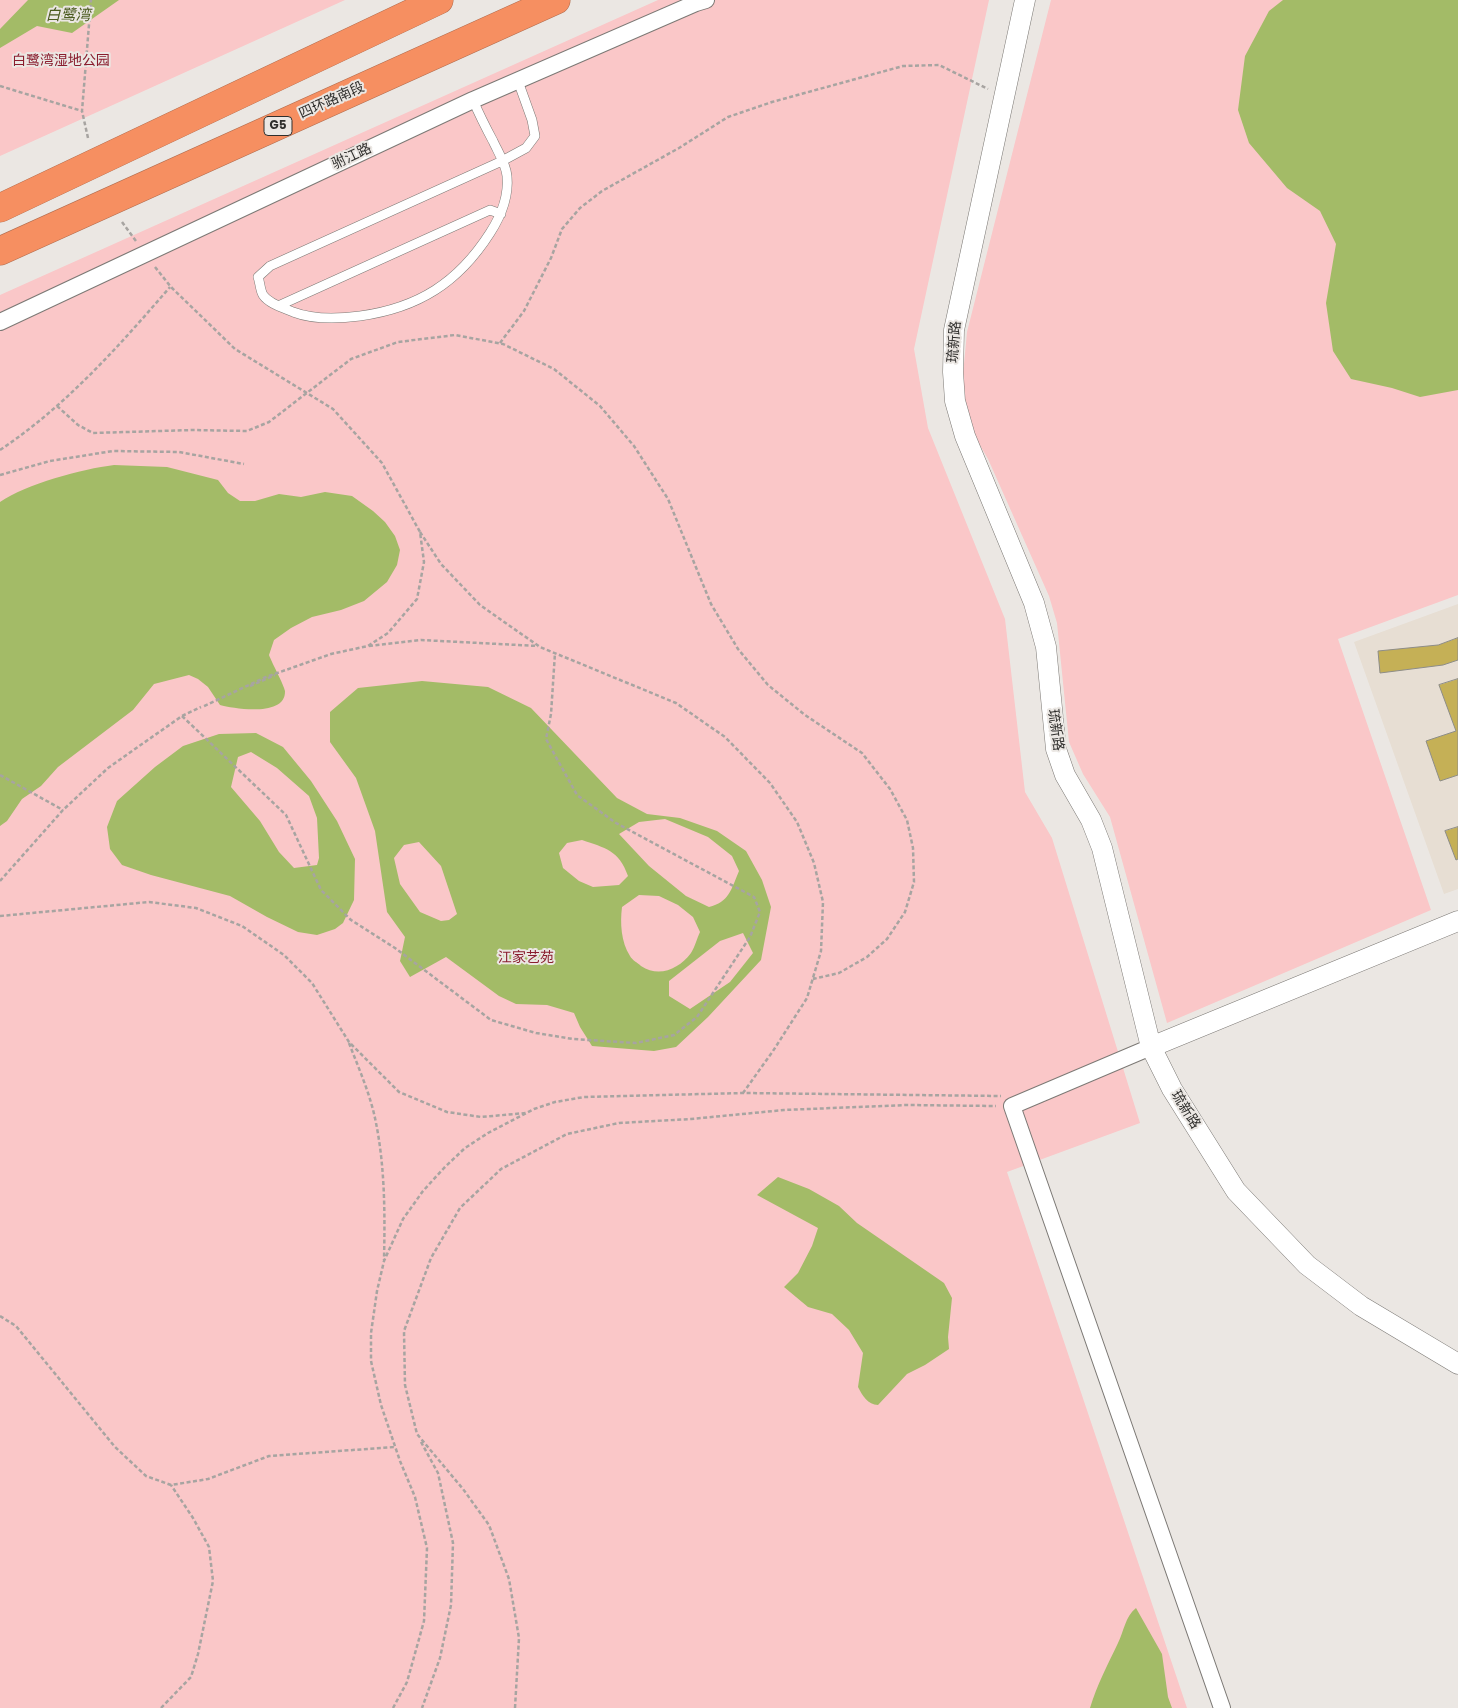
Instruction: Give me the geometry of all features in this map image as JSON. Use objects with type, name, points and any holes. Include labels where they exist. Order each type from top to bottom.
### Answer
[{"type":"highway","points":[[0,208],[439,0]]},
{"type":"highway","name":"四环路南段","points":[[0,252],[556,0]]},
{"type":"street","name":"驸江路","points":[[0,322],[473,100],[706,0]]},
{"type":"street","name":"琉新路","points":[[1025,0],[954,330],[953,372],[955,401],[965,436],[1034,603],[1041,625],[1046,647],[1056,749],[1065,775],[1091,820],[1102,848],[1151,1047],[1172,1089],[1236,1191],[1307,1265],[1361,1306],[1458,1364]]},
{"type":"street","points":[[1222,1708],[1012,1106],[1458,921]]},
{"type":"lane","points":[[473,100],[502,161],[507,175],[508,192],[501,214],[483,244],[448,281],[430,294],[409,305],[379,313],[337,319],[301,315],[278,306],[264,296],[258,277],[270,266],[502,161],[526,148],[535,136],[532,120],[518,81]]},
{"type":"lane","points":[[278,306],[490,210],[501,214]]},
{"type":"path","points":[[88,138],[82,112],[92,0]]},
{"type":"path","points":[[500,343],[524,311],[551,258],[562,229],[580,208],[602,191],[680,148],[728,117],[772,102],[903,66],[939,65],[966,80],[1004,96]]},
{"type":"path","points":[[0,86],[82,112]]},
{"type":"path","points":[[122,222],[171,287],[235,349],[332,409],[382,463],[420,532],[441,564],[480,605],[540,647],[676,703],[725,737],[770,783],[797,822],[814,863],[823,902],[821,951],[807,998],[743,1093]]},
{"type":"path","points":[[0,450],[57,406],[121,344],[171,287]]},
{"type":"path","points":[[57,406],[78,425],[93,433],[192,430],[247,431],[269,422],[351,359],[398,342],[455,335],[500,343],[554,370],[600,406],[634,446],[668,499],[712,604],[738,649],[768,685],[805,715],[862,753],[890,789],[907,820],[913,848],[914,882],[905,912],[887,939],[867,957],[839,973],[813,979]]},
{"type":"path","points":[[0,476],[50,461],[113,451],[178,452],[244,464]]},
{"type":"path","points":[[368,646],[388,633],[417,599],[424,562],[420,532]]},
{"type":"path","points":[[0,881],[63,810],[108,768],[182,716],[266,677],[332,654],[368,646],[421,640],[540,647]]},
{"type":"path","points":[[182,716],[286,815],[321,890],[351,920],[395,948],[491,1020],[536,1034],[573,1038],[636,1043],[674,1035],[697,1016],[750,937],[760,912],[754,897],[616,823],[577,794],[546,740],[555,653]]},
{"type":"path","points":[[0,775],[41,796],[63,810]]},
{"type":"path","points":[[0,916],[149,902],[196,908],[242,926],[284,955],[312,983],[349,1042],[399,1092],[446,1112],[481,1117],[527,1113]]},
{"type":"path","points":[[349,1042],[376,1122],[385,1211],[384,1261]]},
{"type":"path","points":[[394,1708],[407,1682],[424,1621],[427,1548],[416,1498],[381,1405],[371,1361],[372,1333],[376,1290],[384,1261],[403,1219],[423,1191],[444,1168],[465,1148],[488,1133],[527,1113],[555,1102],[584,1097],[743,1093],[1010,1096],[1012,1106],[907,1105],[784,1110],[691,1120],[619,1123],[567,1134],[501,1169],[460,1208],[431,1258],[404,1331],[405,1385],[418,1434],[438,1473],[453,1543],[451,1605],[440,1658],[422,1708]]},
{"type":"path","points":[[0,1316],[16,1326],[115,1447],[146,1476],[171,1485],[208,1478],[269,1456],[396,1447]]},
{"type":"path","points":[[418,1434],[463,1489],[489,1525],[509,1579],[519,1638],[515,1708]]},
{"type":"path","points":[[161,1708],[191,1677],[198,1654],[213,1581],[209,1547],[193,1518],[171,1485]]},
{"type":"shaded area","points":[[1458,604],[1458,889],[1444,894],[1354,642]]},
{"type":"green space","name":"白鹭湾湿地公园","points":[[0,0],[345,0],[0,156]]},
{"type":"green space","name":"江家艺苑","points":[[658,0],[989,0],[914,349],[928,428],[1005,619],[1025,792],[1052,838],[1140,1123],[1007,1172],[1187,1708],[0,1708],[0,295]]},
{"type":"green space","points":[[1051,0],[1458,0],[1458,595],[1338,639],[1431,910],[1167,1023],[1110,817],[1083,774],[1069,742],[1057,623],[1049,596],[988,459],[974,435],[965,403],[963,375],[967,332]]},
{"type":"water","name":"白鹭湾","points":[[28,0],[119,0],[72,33],[37,26],[0,48],[0,29]]},
{"type":"water","points":[[1283,0],[1458,0],[1458,390],[1420,397],[1392,388],[1351,379],[1333,351],[1326,303],[1336,244],[1320,211],[1287,188],[1249,143],[1238,110],[1245,56],[1269,11]]},
{"type":"water","points":[[114,465],[167,467],[218,480],[228,493],[240,501],[255,501],[279,494],[301,497],[325,492],[352,496],[385,522],[395,536],[400,550],[397,565],[387,582],[364,601],[341,610],[312,617],[274,640],[269,655],[285,691],[283,699],[277,705],[269,708],[247,709],[220,705],[208,687],[189,675],[154,684],[133,710],[58,767],[41,786],[22,799],[7,821],[0,826],[0,502],[39,483],[86,470]]},
{"type":"water","points":[[422,681],[488,687],[531,708],[617,798],[647,814],[680,818],[717,831],[746,851],[762,880],[771,907],[761,960],[708,1017],[676,1047],[654,1051],[592,1046],[574,1013],[547,1005],[516,1004],[499,996],[446,957],[410,977],[400,961],[405,937],[387,912],[375,831],[356,778],[330,742],[330,712],[358,688]],"holes":[[[665,819],[708,837],[732,856],[739,871],[725,898],[716,905],[709,907],[686,896],[649,866],[619,834],[639,822]],[[582,840],[610,851],[616,855],[628,876],[619,885],[593,887],[579,881],[563,868],[559,853],[567,843]],[[419,842],[441,866],[457,914],[449,920],[441,921],[420,912],[400,884],[394,858],[404,845]],[[639,895],[659,896],[678,905],[693,917],[700,932],[694,948],[686,959],[668,970],[655,971],[641,966],[630,956],[623,939],[621,926],[622,907]],[[743,933],[753,953],[730,982],[690,1009],[669,996],[669,981],[720,941]]]},
{"type":"water","points":[[256,733],[283,747],[311,781],[337,821],[355,859],[354,900],[343,923],[335,929],[317,935],[298,932],[230,896],[151,875],[122,865],[110,849],[107,827],[117,801],[155,767],[183,746],[219,734]],"holes":[[[251,752],[277,768],[309,796],[317,818],[319,858],[317,865],[294,868],[279,852],[260,821],[231,787],[238,757]]]},
{"type":"water","points":[[778,1177],[809,1189],[839,1206],[857,1223],[944,1283],[952,1298],[948,1337],[949,1349],[907,1374],[878,1405],[868,1401],[858,1387],[863,1353],[849,1330],[832,1314],[808,1307],[784,1287],[798,1273],[812,1246],[818,1228],[757,1195]]},
{"type":"water","points":[[1136,1608],[1162,1654],[1168,1697],[1172,1708],[1090,1708],[1127,1620]]},
{"type":"building","points":[[1458,638],[1458,660],[1443,665],[1380,673],[1378,651],[1438,645]]},
{"type":"building","points":[[1458,679],[1458,775],[1440,781],[1426,741],[1456,731],[1439,685]]},
{"type":"building","points":[[1458,827],[1458,859],[1456,860],[1445,831]]}]
